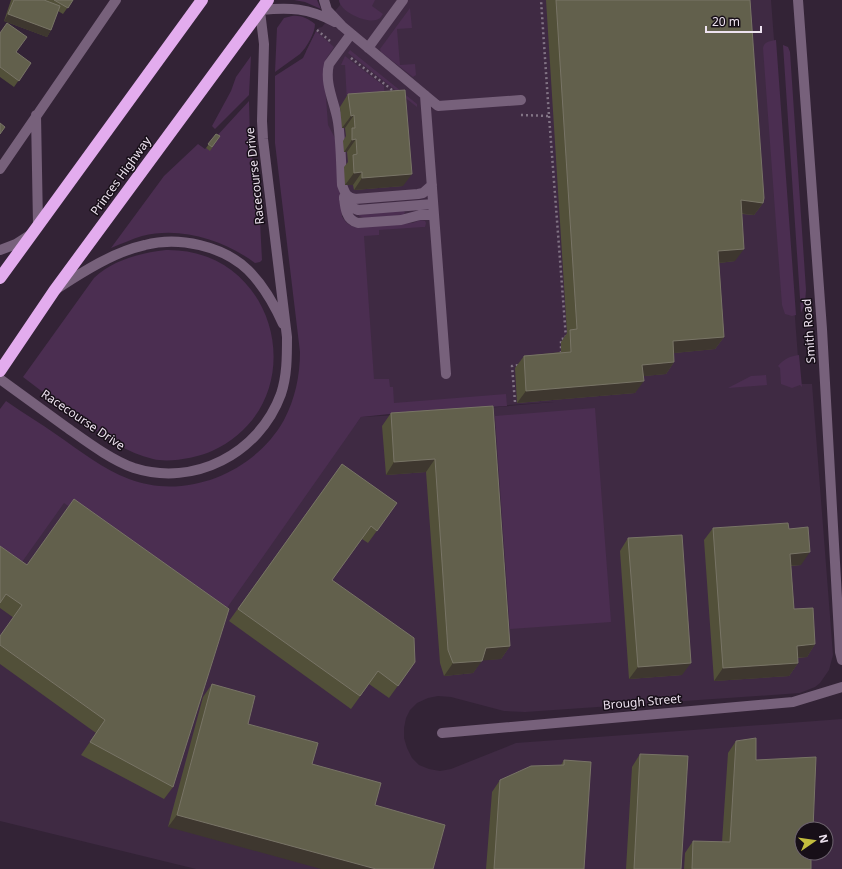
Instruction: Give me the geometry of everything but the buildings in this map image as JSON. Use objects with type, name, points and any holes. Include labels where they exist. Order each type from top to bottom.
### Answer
[{"type":"highway","points":[[0,278],[34,229],[202,0]]},
{"type":"highway","name":"Princes Highway","points":[[0,371],[54,291],[263,7]]},
{"type":"street","points":[[0,169],[116,0]]},
{"type":"street","points":[[324,0],[327,10],[342,26],[438,106],[521,100]]},
{"type":"street","points":[[368,48],[403,0]]},
{"type":"street","name":"Smith Road","points":[[798,0],[822,334],[840,652],[842,660]]},
{"type":"street","points":[[263,7],[310,11],[342,26]]},
{"type":"street","name":"Racecourse Drive","points":[[0,379],[105,453],[133,467],[159,474],[184,473],[204,468],[231,456],[243,448],[263,427],[273,412],[281,393],[287,369],[287,337],[263,139],[263,7]]},
{"type":"street","points":[[351,34],[329,64],[328,69],[330,95],[338,121],[345,210],[353,222],[358,223],[401,220],[420,215],[434,215]]},
{"type":"street","points":[[425,95],[446,374]]},
{"type":"street","points":[[0,250],[16,244],[34,229],[36,116]]},
{"type":"street","points":[[342,185],[349,198],[355,199],[418,194],[423,193],[432,185]]},
{"type":"street","points":[[344,197],[348,206],[358,210],[433,204]]},
{"type":"street","name":"Racecourse Drive","points":[[54,291],[128,250],[159,242],[176,241],[192,243],[208,247],[236,261],[248,270],[264,290],[282,322],[287,337]]},
{"type":"street","name":"Brough Street","points":[[442,733],[793,702],[842,687]]},
{"type":"path","points":[[541,0],[566,338],[561,339],[562,362]]},
{"type":"path","points":[[387,86],[388,93]]},
{"type":"path","points":[[515,402],[512,366],[526,364]]},
{"type":"shaded area","points":[[294,0],[317,0],[321,9],[305,2]]},
{"type":"shaded area","points":[[339,0],[375,0],[372,6],[383,14],[376,20],[366,20],[354,16],[344,9]]},
{"type":"shaded area","points":[[340,0],[771,0],[800,384],[812,384],[833,655],[829,670],[820,683],[815,687],[800,693],[525,712],[504,711],[451,697],[438,696],[428,698],[417,703],[410,710],[406,718],[404,738],[412,758],[419,765],[440,771],[451,769],[516,743],[842,719],[842,869],[196,869],[0,821],[0,522],[61,491],[220,607],[361,417],[418,414],[554,402],[418,411],[389,405],[368,370],[356,228],[344,223],[330,135],[306,51],[318,28],[322,27],[340,5]]},
{"type":"shaded area","points":[[410,8],[412,28],[397,29],[400,65],[415,64],[416,75],[413,77],[381,52],[380,49]]},
{"type":"shaded area","points":[[292,16],[307,19],[315,24],[314,32],[303,51],[275,72],[277,28],[284,18]]},
{"type":"shaded area","points":[[316,31],[334,47],[326,59],[324,70],[328,125],[336,140],[343,218],[346,222],[355,227],[413,223],[420,220],[425,221],[426,223],[425,227],[379,230],[379,235],[364,236],[374,379],[389,379],[390,387],[393,387],[394,403],[506,394],[507,406],[418,411],[361,417],[222,615],[64,503],[17,569],[0,557],[0,409],[6,401],[101,465],[129,479],[151,485],[173,486],[195,484],[217,477],[237,467],[256,454],[271,438],[284,420],[296,387],[300,352],[275,143],[275,76],[303,58]]},
{"type":"shaded area","points":[[776,40],[796,315],[792,316],[785,314],[782,305],[763,48],[766,43]]},
{"type":"shaded area","points":[[783,45],[788,47],[790,52],[806,290],[805,303],[801,313]]},
{"type":"shaded area","points":[[350,50],[417,104],[417,107],[348,53]]},
{"type":"shaded area","points":[[251,56],[249,95],[215,129],[212,126],[231,91],[236,77]]},
{"type":"shaded area","points":[[345,56],[384,86],[385,99],[347,102],[345,65],[341,65]]},
{"type":"shaded area","points":[[249,101],[250,138],[260,221],[262,260],[255,263],[230,248],[216,242],[187,234],[157,233],[142,236],[111,248],[164,176],[198,144],[205,149],[210,150],[215,138]]},
{"type":"shaded area","points":[[405,212],[404,215],[364,218],[359,216],[359,215]]},
{"type":"shaded area","points":[[166,250],[205,256],[236,274],[258,300],[271,332],[273,366],[265,399],[245,428],[212,451],[191,458],[174,460],[153,459],[135,453],[118,444],[86,424],[23,377],[94,278],[110,266],[127,258]]},
{"type":"shaded area","points":[[799,355],[802,387],[800,385],[792,388],[781,384],[780,368],[778,366],[787,358]]},
{"type":"shaded area","points":[[766,375],[767,385],[728,388],[751,376]]},
{"type":"shaded area","points":[[595,408],[611,622],[510,629],[495,416]]}]
